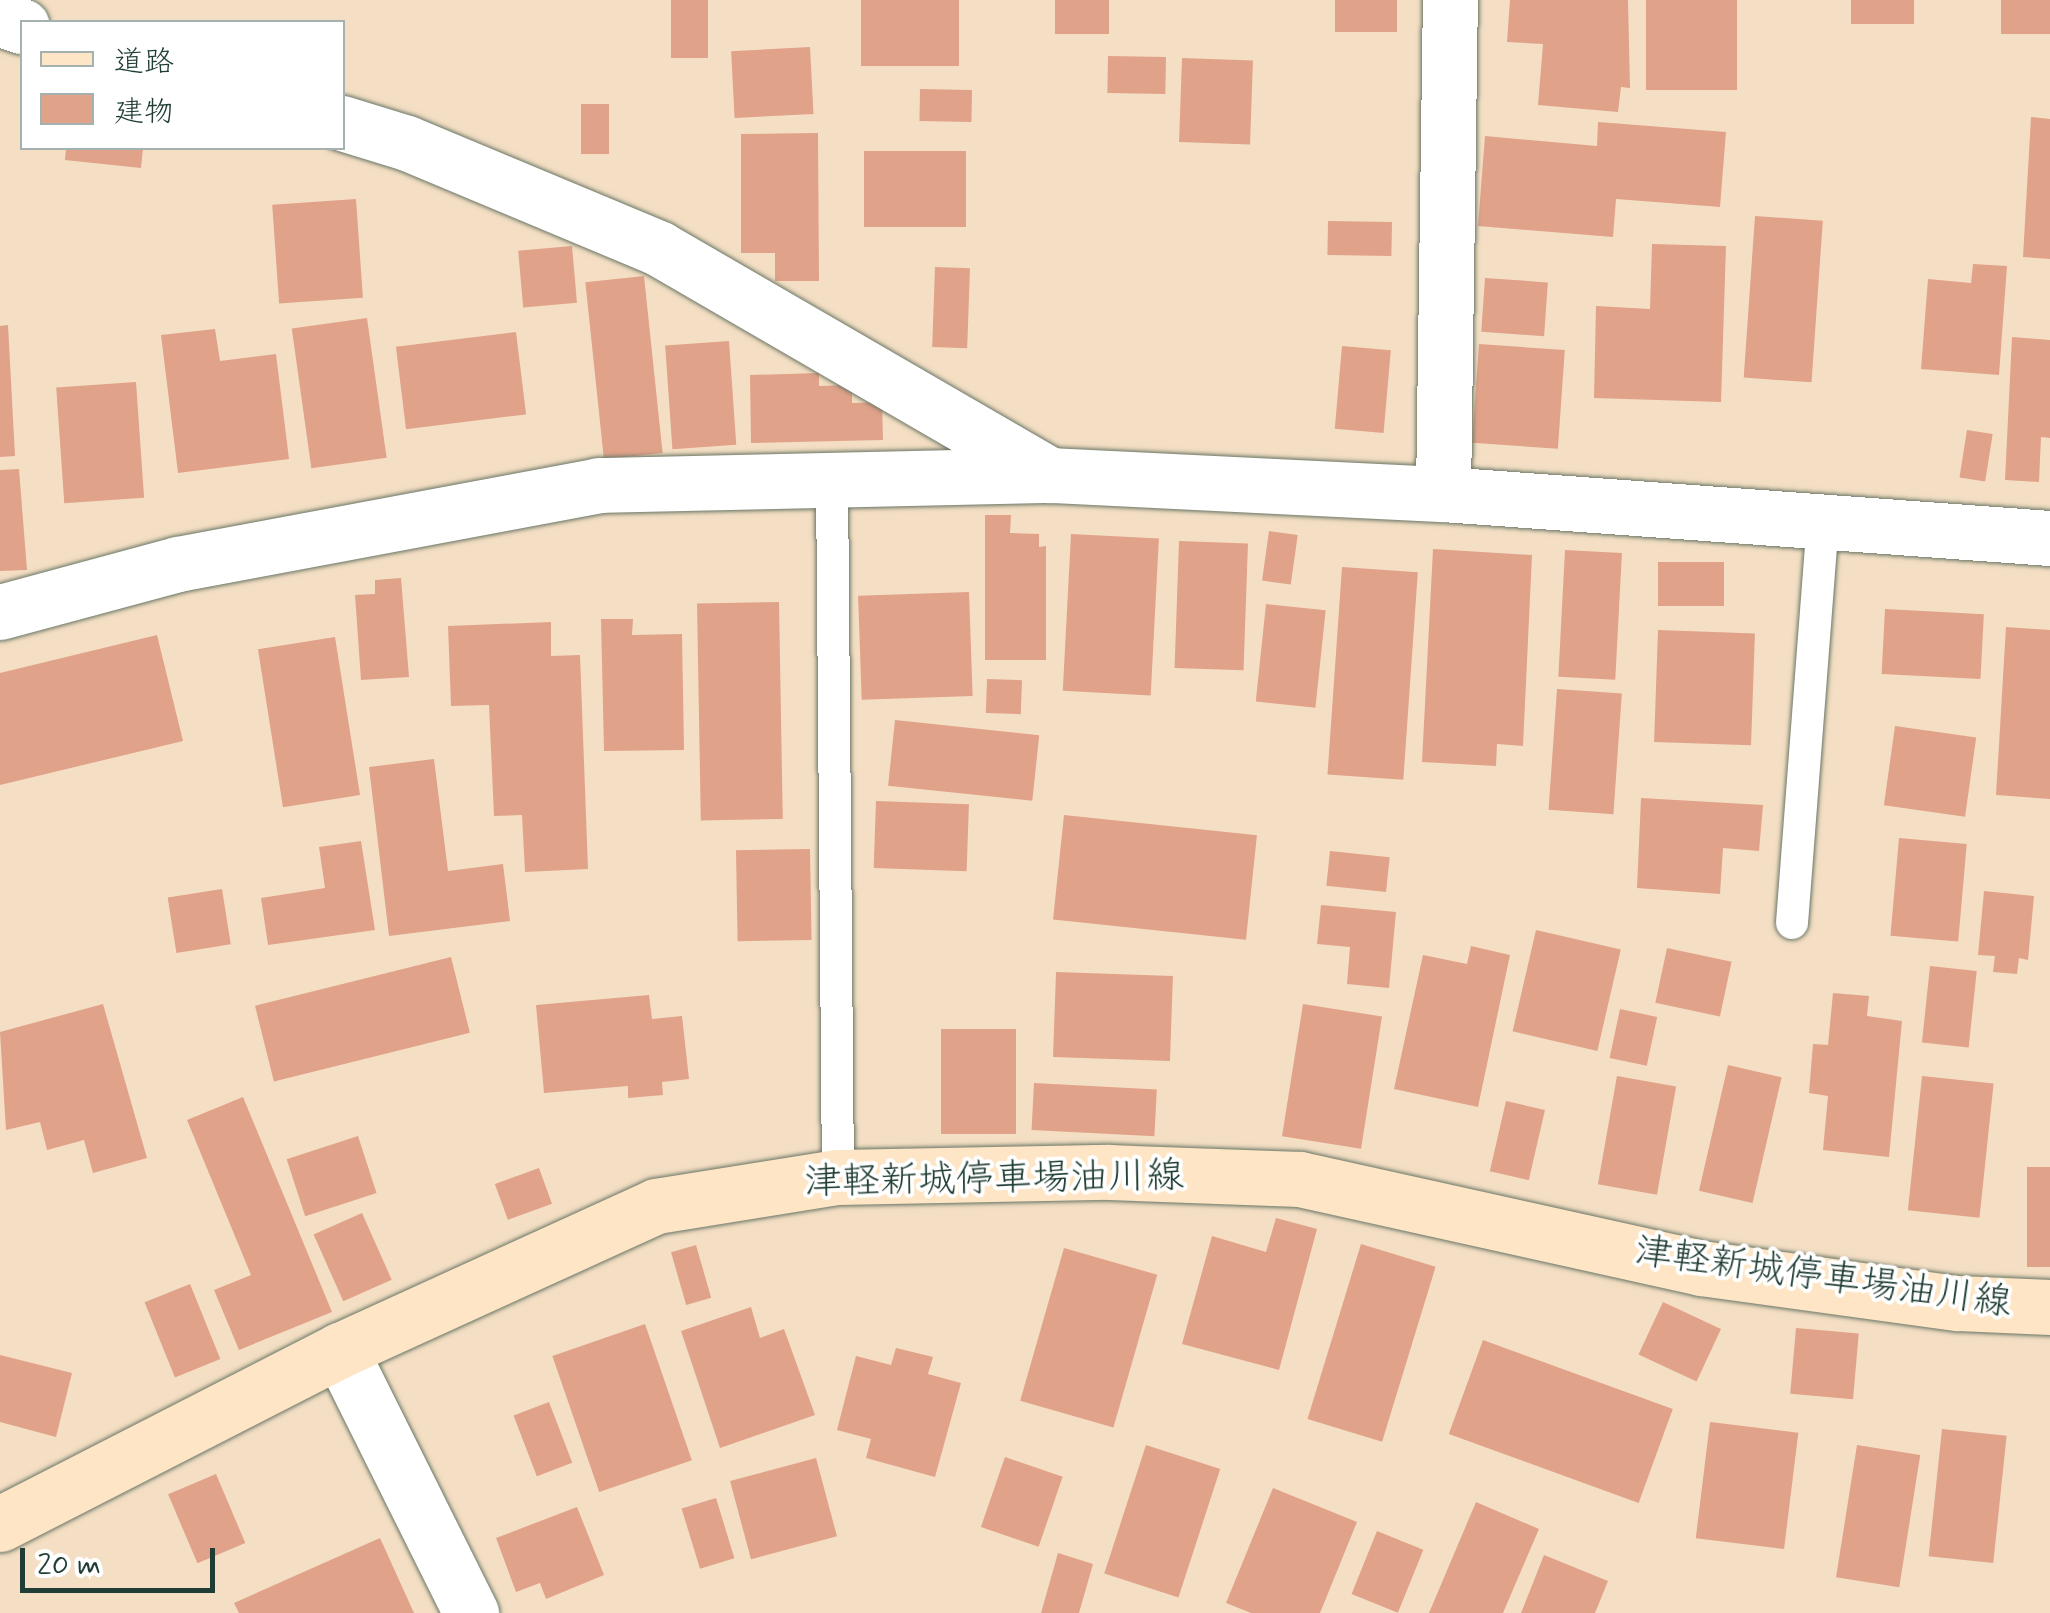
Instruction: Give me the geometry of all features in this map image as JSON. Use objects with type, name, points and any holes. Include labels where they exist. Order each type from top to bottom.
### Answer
[{"type":"main road","name":"津軽新城停車場油川線","points":[[0,1524],[340,1350],[656,1206],[838,1178],[1109,1172],[1300,1179],[1700,1268],[1958,1303],[2050,1308]]},
{"type":"street","points":[[1443,494],[1450,0]]},
{"type":"street","points":[[345,124],[407,142],[660,249],[1050,475]]},
{"type":"street","points":[[0,612],[178,564],[598,485],[1050,475],[1443,494],[2050,538]]},
{"type":"street","points":[[340,1350],[472,1613]]},
{"type":"lane","points":[[832,479],[838,1178]]},
{"type":"lane","points":[[1792,923],[1823,524]]},
{"type":"building","points":[[671,0],[708,0],[708,58],[671,58]]},
{"type":"building","points":[[861,0],[959,0],[959,66],[861,66]]},
{"type":"building","points":[[1055,0],[1109,0],[1109,34],[1055,34]]},
{"type":"building","points":[[1335,0],[1397,0],[1397,32],[1335,32]]},
{"type":"building","points":[[1510,0],[1628,0],[1630,88],[1621,87],[1618,112],[1538,105],[1543,44],[1507,42]]},
{"type":"building","points":[[1646,0],[1737,0],[1737,90],[1646,90]]},
{"type":"building","points":[[1851,0],[1914,0],[1914,24],[1851,24]]},
{"type":"building","points":[[2001,0],[2050,0],[2050,34],[2001,34]]},
{"type":"building","points":[[810,47],[814,114],[735,118],[731,51]]},
{"type":"building","points":[[1108,56],[1166,57],[1165,94],[1107,93]]},
{"type":"building","points":[[1182,58],[1253,60],[1250,144],[1179,142]]},
{"type":"building","points":[[920,89],[972,90],[971,122],[919,121]]},
{"type":"building","points":[[581,104],[609,104],[609,154],[581,154]]},
{"type":"building","points":[[2031,117],[2050,119],[2050,259],[2023,257]]},
{"type":"building","points":[[1598,122],[1726,132],[1720,207],[1616,199],[1613,237],[1478,226],[1485,136],[1597,146]]},
{"type":"building","points":[[818,133],[819,281],[775,281],[775,253],[741,253],[741,134]]},
{"type":"building","points":[[66,150],[143,150],[141,168],[65,160]]},
{"type":"building","points":[[864,151],[966,151],[966,227],[864,227]]},
{"type":"building","points":[[356,199],[363,298],[279,304],[272,205]]},
{"type":"building","points":[[1755,216],[1823,221],[1812,382],[1744,378]]},
{"type":"building","points":[[1328,221],[1392,222],[1391,256],[1327,255]]},
{"type":"building","points":[[1652,244],[1726,246],[1721,402],[1594,398],[1596,306],[1650,309]]},
{"type":"building","points":[[572,246],[577,303],[523,307],[518,251]]},
{"type":"building","points":[[1973,264],[2007,266],[1999,375],[1921,369],[1928,279],[1971,283]]},
{"type":"building","points":[[935,267],[970,268],[967,348],[932,347]]},
{"type":"building","points":[[644,276],[663,453],[604,459],[585,282]]},
{"type":"building","points":[[1485,278],[1548,282],[1544,336],[1481,332]]},
{"type":"building","points":[[367,318],[387,458],[311,468],[292,329]]},
{"type":"building","points":[[8,325],[15,456],[0,457],[0,326]]},
{"type":"building","points":[[215,329],[220,361],[276,354],[289,459],[178,473],[161,335]]},
{"type":"building","points":[[516,332],[526,414],[406,429],[396,347]]},
{"type":"building","points":[[2012,337],[2050,340],[2050,438],[2041,437],[2039,482],[2005,480]]},
{"type":"building","points":[[729,341],[736,445],[672,449],[665,345]]},
{"type":"building","points":[[1479,344],[1565,350],[1558,449],[1472,443]]},
{"type":"building","points":[[1342,346],[1391,350],[1384,433],[1335,429]]},
{"type":"building","points":[[819,373],[819,386],[852,385],[852,403],[882,402],[883,440],[751,443],[750,375]]},
{"type":"building","points":[[136,382],[144,498],[64,503],[56,388]]},
{"type":"building","points":[[1967,430],[1993,434],[1985,481],[1959,477]]},
{"type":"building","points":[[19,469],[27,570],[0,571],[0,470]]},
{"type":"building","points":[[985,515],[1011,515],[1010,533],[1039,534],[1039,547],[1046,546],[1046,660],[985,660]]},
{"type":"building","points":[[1269,531],[1298,535],[1291,585],[1262,581]]},
{"type":"building","points":[[1071,534],[1159,539],[1151,695],[1063,691]]},
{"type":"building","points":[[1179,541],[1248,543],[1244,670],[1175,668]]},
{"type":"building","points":[[1433,549],[1532,555],[1523,746],[1497,744],[1496,766],[1422,762]]},
{"type":"building","points":[[1565,550],[1622,553],[1615,680],[1558,677]]},
{"type":"building","points":[[1658,562],[1724,562],[1724,606],[1658,606]]},
{"type":"building","points":[[1342,567],[1418,572],[1403,780],[1327,774]]},
{"type":"building","points":[[401,578],[409,677],[361,680],[355,595],[375,594],[375,580]]},
{"type":"building","points":[[969,592],[973,696],[862,700],[858,596]]},
{"type":"building","points":[[779,602],[783,819],[701,820],[697,603]]},
{"type":"building","points":[[1266,604],[1326,610],[1315,708],[1256,701]]},
{"type":"building","points":[[1885,609],[1984,614],[1980,679],[1882,674]]},
{"type":"building","points":[[601,619],[633,619],[632,635],[682,634],[684,750],[604,751]]},
{"type":"building","points":[[551,622],[551,656],[580,655],[588,869],[525,872],[522,815],[494,816],[489,705],[451,706],[448,626]]},
{"type":"building","points":[[2006,627],[2050,630],[2050,799],[1996,795]]},
{"type":"building","points":[[1658,630],[1755,633],[1751,745],[1654,742]]},
{"type":"building","points":[[157,635],[183,741],[0,785],[0,673]]},
{"type":"building","points":[[335,637],[360,795],[283,807],[258,649]]},
{"type":"building","points":[[987,679],[1022,680],[1021,714],[986,713]]},
{"type":"building","points":[[1557,689],[1622,694],[1613,814],[1549,810]]},
{"type":"building","points":[[895,720],[1039,735],[1032,801],[888,786]]},
{"type":"building","points":[[1895,726],[1976,737],[1965,817],[1884,805]]},
{"type":"building","points":[[434,759],[448,871],[503,864],[510,921],[389,936],[369,767]]},
{"type":"building","points":[[1641,798],[1763,805],[1759,851],[1723,848],[1720,894],[1637,888]]},
{"type":"building","points":[[876,801],[969,804],[967,871],[874,868]]},
{"type":"building","points":[[1064,815],[1257,835],[1246,940],[1053,919]]},
{"type":"building","points":[[1899,838],[1967,844],[1958,942],[1890,936]]},
{"type":"building","points":[[361,841],[375,930],[268,945],[261,898],[325,888],[319,847]]},
{"type":"building","points":[[810,849],[812,940],[738,941],[736,850]]},
{"type":"building","points":[[1330,851],[1390,857],[1386,892],[1326,886]]},
{"type":"building","points":[[222,889],[231,944],[176,953],[168,898]]},
{"type":"building","points":[[1984,891],[2034,896],[2028,960],[2019,958],[2017,974],[1993,972],[1995,956],[1978,955]]},
{"type":"building","points":[[1321,905],[1396,912],[1389,988],[1347,984],[1350,947],[1317,944]]},
{"type":"building","points":[[1536,930],[1621,950],[1597,1051],[1513,1031]]},
{"type":"building","points":[[1471,946],[1510,955],[1478,1107],[1394,1089],[1423,955],[1467,964]]},
{"type":"building","points":[[1667,948],[1732,962],[1720,1016],[1655,1003]]},
{"type":"building","points":[[451,957],[470,1033],[274,1082],[255,1006]]},
{"type":"building","points":[[1930,966],[1977,971],[1969,1047],[1922,1043]]},
{"type":"building","points":[[1056,972],[1173,976],[1170,1061],[1053,1057]]},
{"type":"building","points":[[1833,993],[1869,996],[1867,1016],[1902,1021],[1889,1157],[1823,1150],[1828,1096],[1809,1093],[1813,1044],[1828,1045]]},
{"type":"building","points":[[649,995],[652,1019],[682,1016],[689,1079],[662,1082],[663,1095],[628,1098],[628,1086],[544,1093],[536,1005]]},
{"type":"building","points":[[103,1004],[147,1158],[93,1173],[84,1140],[47,1150],[40,1122],[6,1130],[0,1032]]},
{"type":"building","points":[[1303,1004],[1382,1017],[1361,1149],[1282,1136]]},
{"type":"building","points":[[1620,1009],[1657,1017],[1647,1066],[1610,1058]]},
{"type":"building","points":[[941,1029],[1016,1029],[1016,1134],[941,1134]]},
{"type":"building","points":[[1728,1065],[1782,1077],[1753,1203],[1699,1191]]},
{"type":"building","points":[[1617,1076],[1676,1086],[1657,1195],[1598,1184]]},
{"type":"building","points":[[1922,1076],[1994,1084],[1979,1218],[1908,1210]]},
{"type":"building","points":[[1034,1083],[1157,1089],[1154,1136],[1032,1130]]},
{"type":"building","points":[[243,1097],[332,1312],[239,1350],[214,1290],[251,1275],[187,1120]]},
{"type":"building","points":[[1506,1101],[1545,1110],[1529,1180],[1490,1171]]},
{"type":"building","points":[[358,1136],[377,1193],[305,1216],[287,1159]]},
{"type":"building","points":[[2027,1167],[2050,1167],[2050,1267],[2027,1267]]},
{"type":"building","points":[[539,1168],[552,1204],[508,1220],[495,1184]]},
{"type":"building","points":[[362,1213],[392,1280],[343,1301],[314,1235]]},
{"type":"building","points":[[1276,1218],[1317,1229],[1279,1370],[1182,1344],[1212,1236],[1266,1252]]},
{"type":"building","points":[[1361,1244],[1436,1267],[1382,1442],[1307,1419]]},
{"type":"building","points":[[696,1245],[711,1298],[686,1305],[671,1252]]},
{"type":"building","points":[[1064,1248],[1157,1275],[1113,1428],[1020,1401]]},
{"type":"building","points":[[190,1284],[220,1359],[175,1377],[145,1302]]},
{"type":"building","points":[[1663,1302],[1721,1329],[1696,1382],[1638,1355]]},
{"type":"building","points":[[751,1307],[760,1338],[784,1329],[815,1415],[720,1448],[681,1331]]},
{"type":"building","points":[[645,1324],[692,1460],[599,1492],[552,1356]]},
{"type":"building","points":[[1796,1328],[1859,1333],[1853,1399],[1790,1394]]},
{"type":"building","points":[[1483,1340],[1673,1409],[1639,1503],[1449,1434]]},
{"type":"building","points":[[896,1348],[933,1357],[928,1374],[961,1383],[935,1477],[866,1458],[871,1439],[837,1430],[856,1356],[891,1365]]},
{"type":"building","points":[[0,1355],[72,1373],[56,1437],[0,1422]]},
{"type":"building","points":[[549,1402],[572,1463],[537,1476],[514,1416]]},
{"type":"building","points":[[1710,1422],[1798,1433],[1784,1549],[1696,1538]]},
{"type":"building","points":[[1942,1429],[2007,1436],[1993,1563],[1929,1556]]},
{"type":"building","points":[[1146,1445],[1220,1469],[1178,1597],[1104,1573]]},
{"type":"building","points":[[1857,1445],[1920,1455],[1899,1587],[1836,1577]]},
{"type":"building","points":[[1005,1457],[1063,1477],[1039,1547],[981,1527]]},
{"type":"building","points":[[816,1458],[837,1536],[751,1559],[730,1481]]},
{"type":"building","points":[[216,1474],[245,1543],[197,1563],[168,1494]]},
{"type":"building","points":[[1273,1488],[1357,1522],[1320,1613],[1251,1613],[1226,1603]]},
{"type":"building","points":[[716,1498],[734,1558],[700,1569],[682,1509]]},
{"type":"building","points":[[1476,1502],[1539,1529],[1503,1613],[1429,1613]]},
{"type":"building","points":[[577,1507],[604,1575],[546,1599],[540,1583],[516,1592],[496,1538]]},
{"type":"building","points":[[1377,1531],[1423,1550],[1398,1613],[1352,1594]]},
{"type":"building","points":[[380,1538],[414,1613],[239,1613],[234,1603]]},
{"type":"building","points":[[1058,1553],[1093,1564],[1079,1613],[1041,1613]]},
{"type":"building","points":[[1544,1555],[1608,1581],[1595,1613],[1521,1613]]}]
